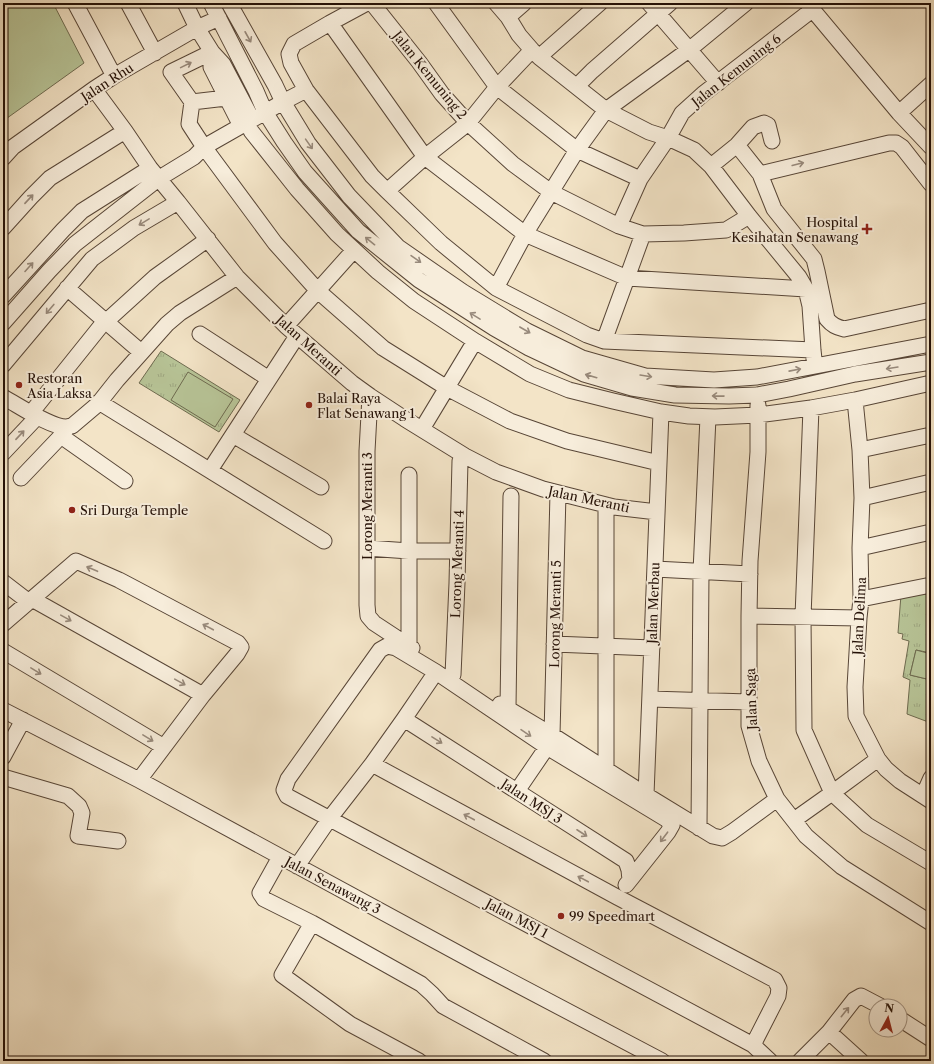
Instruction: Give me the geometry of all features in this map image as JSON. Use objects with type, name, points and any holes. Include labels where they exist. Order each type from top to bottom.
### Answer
[{"type":"street","points":[[75,3],[114,76]]},
{"type":"street","points":[[128,3],[155,52]]},
{"type":"street","points":[[185,3],[197,28],[212,52],[211,67],[232,95],[248,125],[297,189],[337,234],[378,272],[414,301],[475,341],[530,374],[569,390],[661,412],[708,417],[758,415],[811,408],[855,400],[931,382]]},
{"type":"street","points":[[211,3],[268,116],[284,142],[305,172],[358,231],[419,280],[494,328],[529,348],[584,374],[632,388],[674,396],[757,395],[855,374],[931,362]]},
{"type":"street","points":[[229,3],[275,85],[285,106],[308,143],[349,196],[398,247],[463,292],[534,335],[582,358],[645,376],[714,380],[756,377],[931,344]]},
{"type":"street","points":[[367,3],[294,44],[289,54],[291,63],[309,94],[372,176],[441,243],[496,288],[587,335],[604,341],[813,350]]},
{"type":"street","name":"Jalan Kemuning 2","points":[[372,3],[419,62],[442,94],[468,122],[513,164],[551,192],[619,226],[643,234],[726,230],[749,216]]},
{"type":"street","points":[[436,3],[497,87],[577,150],[640,179]]},
{"type":"street","points":[[496,3],[535,54],[606,110],[650,132],[668,138],[694,150],[711,166],[749,216],[799,277],[806,289],[810,306],[815,366]]},
{"type":"street","points":[[508,17],[524,3]]},
{"type":"street","points":[[387,191],[425,157],[468,122],[497,87],[535,54],[600,3]]},
{"type":"street","points":[[577,86],[653,8],[670,3]]},
{"type":"street","points":[[496,288],[525,234],[577,150],[606,110],[690,49],[746,3]]},
{"type":"street","points":[[809,6],[899,113],[931,147]]},
{"type":"street","name":"Jalan Kemuning 6","points":[[619,226],[640,179],[668,138],[682,113],[809,6]]},
{"type":"street","points":[[653,8],[718,83]]},
{"type":"street","name":"Jalan Rhu","points":[[3,158],[14,147],[114,76],[197,28],[219,18]]},
{"type":"street","points":[[330,23],[425,157],[525,234],[627,278],[806,289]]},
{"type":"street","points":[[212,52],[171,72],[192,102],[189,124],[202,153],[275,243],[318,291],[383,348],[447,388],[510,421],[567,441],[659,463]]},
{"type":"street","points":[[899,113],[931,84]]},
{"type":"street","name":"Jalan Meranti","points":[[94,89],[154,174],[237,276],[286,326],[352,383],[463,455],[496,472],[543,489],[614,507],[657,512]]},
{"type":"street","points":[[192,102],[232,95],[250,100],[254,99],[256,91]]},
{"type":"street","points":[[3,296],[82,211],[154,174],[202,153],[248,125],[309,94]]},
{"type":"street","points":[[711,166],[737,145],[753,127],[764,123],[768,125],[772,141]]},
{"type":"street","points":[[3,228],[50,178],[124,131]]},
{"type":"street","points":[[760,174],[889,142],[896,143],[902,147],[931,184]]},
{"type":"street","points":[[737,145],[760,174],[774,209],[814,259],[827,319],[831,324],[837,328],[844,329],[931,310]]},
{"type":"street","points":[[3,323],[75,244],[154,174]]},
{"type":"street","points":[[3,365],[92,259],[134,228],[178,202]]},
{"type":"street","points":[[604,341],[643,234]]},
{"type":"street","points":[[3,453],[34,415],[100,327],[155,277],[208,239]]},
{"type":"street","points":[[286,326],[354,250]]},
{"type":"street","points":[[21,478],[64,432],[99,402],[167,324],[180,313],[237,276]]},
{"type":"street","points":[[67,288],[141,352]]},
{"type":"street","points":[[200,334],[269,379]]},
{"type":"street","points":[[210,470],[297,336]]},
{"type":"street","points":[[422,429],[475,341]]},
{"type":"street","name":"Jalan Saga","points":[[757,395],[758,452],[750,574],[749,726],[759,760],[777,799],[806,836],[842,867],[931,923]]},
{"type":"street","name":"Lorong Meranti 3","points":[[370,396],[367,451],[368,616],[374,623],[409,646]]},
{"type":"street","points":[[3,397],[34,415],[55,424],[125,481]]},
{"type":"street","name":"Jalan Delima","points":[[855,400],[860,450],[862,498],[860,548],[861,599],[855,687],[856,716],[878,760],[900,782],[927,798]]},
{"type":"street","points":[[99,402],[324,541]]},
{"type":"street","points":[[811,408],[804,618],[804,730],[832,793],[867,825],[931,863]]},
{"type":"street","name":"Jalan Merbau","points":[[646,795],[661,412]]},
{"type":"street","points":[[699,828],[702,572],[708,417]]},
{"type":"street","points":[[233,435],[321,487]]},
{"type":"street","points":[[860,450],[931,435]]},
{"type":"street","name":"Lorong Meranti 4","points":[[453,675],[460,461],[463,455]]},
{"type":"street","points":[[409,475],[409,646],[453,675],[508,708],[550,741],[606,770],[713,836],[722,838],[777,799]]},
{"type":"street","points":[[862,498],[931,482]]},
{"type":"street","name":"Lorong Meranti 5","points":[[550,741],[558,493]]},
{"type":"street","points":[[508,708],[511,496]]},
{"type":"street","points":[[606,505],[606,770]]},
{"type":"street","points":[[860,548],[931,532]]},
{"type":"street","points":[[368,548],[409,551],[458,551]]},
{"type":"street","points":[[3,624],[76,562],[119,580],[238,643],[241,647],[238,654],[203,695],[139,780]]},
{"type":"street","points":[[655,569],[750,574]]},
{"type":"street","points":[[3,582],[30,601],[203,695]]},
{"type":"street","points":[[861,599],[931,584]]},
{"type":"street","points":[[749,616],[859,618]]},
{"type":"street","points":[[554,644],[652,648]]},
{"type":"street","name":"Jalan MSJ 1","points":[[436,672],[396,648],[387,646],[380,650],[288,779],[284,790],[287,796],[753,1045],[770,1061]]},
{"type":"street","points":[[3,651],[164,747]]},
{"type":"street","points":[[297,866],[330,818],[404,720],[436,672],[550,741],[672,825],[617,897]]},
{"type":"street","points":[[650,699],[749,702]]},
{"type":"street","name":"Jalan Senawang 3","points":[[3,710],[139,780],[480,965],[662,1061]]},
{"type":"street","points":[[3,757],[22,720]]},
{"type":"street","name":"Jalan MSJ 3","points":[[404,720],[626,861],[630,880]]},
{"type":"street","points":[[517,791],[550,741]]},
{"type":"street","points":[[794,820],[878,760]]},
{"type":"street","points":[[372,764],[617,897],[775,980],[779,988],[778,996],[753,1045]]},
{"type":"street","points":[[3,777],[68,796],[79,806],[82,813],[78,836],[118,841]]},
{"type":"street","points":[[927,798],[931,778]]},
{"type":"street","points":[[280,857],[260,893],[264,899],[312,923],[421,984],[443,1006],[544,1061]]},
{"type":"street","points":[[312,923],[282,975],[350,1024],[419,1061]]},
{"type":"street","points":[[800,1061],[829,1032],[854,1000],[861,996],[868,1000]]},
{"type":"street","points":[[908,1024],[931,1039]]},
{"type":"street","points":[[829,1032],[861,1061]]},
{"type":"green space","points":[[3,3],[53,3],[84,63],[3,121]]},
{"type":"green space","points":[[161,351],[240,400],[219,432],[139,383]]},
{"type":"green space","points":[[188,372],[233,399],[215,427],[171,400]]},
{"type":"green space","points":[[931,588],[931,653],[916,650],[910,675],[931,680],[931,723],[907,714],[910,680],[903,677],[909,641],[902,639],[903,634],[898,633],[901,595]]},
{"type":"green space","points":[[916,650],[931,654],[931,680],[910,675]]},
{"type":"place","name":"Hospital Kesihatan Senawang","points":[[867,229]]},
{"type":"place","name":"Restoran Asia Laksa","points":[[19,385]]},
{"type":"place","name":"Balai Raya Flat Senawang 1","points":[[309,405]]},
{"type":"place","name":"Sri Durga Temple","points":[[72,510]]},
{"type":"place","name":"99 Speedmart","points":[[561,916]]}]
